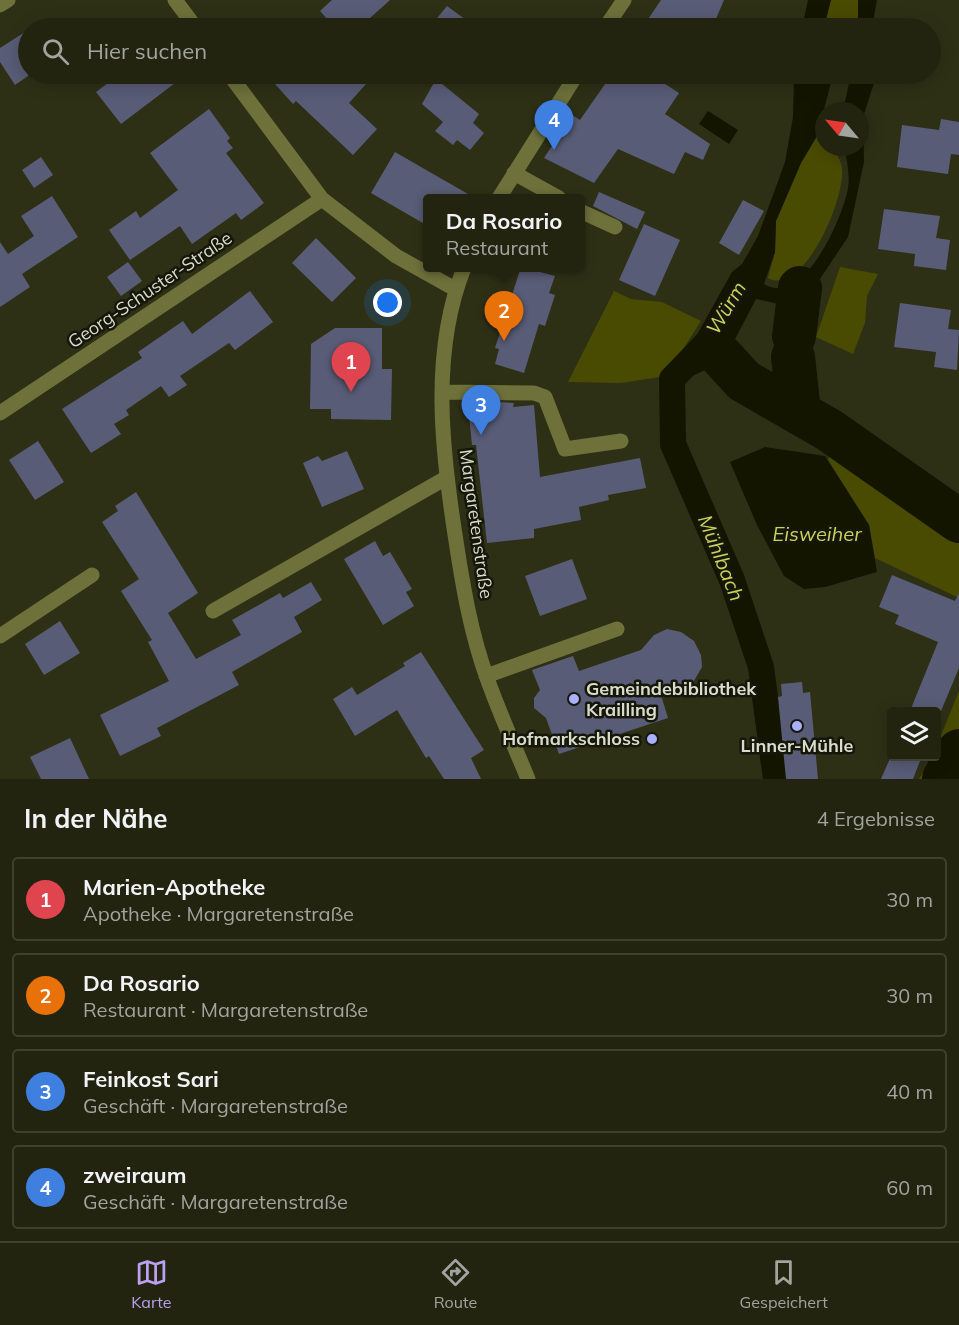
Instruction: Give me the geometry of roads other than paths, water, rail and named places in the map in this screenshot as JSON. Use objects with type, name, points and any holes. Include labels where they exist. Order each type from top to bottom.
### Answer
[{"type":"street","points":[[0,5],[8,0]]},
{"type":"street","points":[[175,0],[188,18]]},
{"type":"street","points":[[612,18],[624,0]]},
{"type":"street","points":[[236,84],[321,199],[396,256],[423,271]]},
{"type":"street","points":[[501,194],[571,84]]},
{"type":"street","points":[[514,173],[552,194]]},
{"type":"street","name":"Georg-Schuster-Straße","points":[[0,413],[321,199]]},
{"type":"street","points":[[585,213],[615,228]]},
{"type":"street","points":[[425,272],[456,289]]},
{"type":"street","name":"Margaretenstraße","points":[[462,272],[456,289],[446,337],[442,392],[446,478],[465,598],[486,676],[528,779]]},
{"type":"street","points":[[442,392],[534,393],[546,397],[565,449],[621,441]]},
{"type":"street","points":[[213,611],[446,478]]},
{"type":"street","points":[[0,636],[92,575]]},
{"type":"street","points":[[486,676],[617,628]]},
{"type":"water","points":[[808,0],[831,0],[826,18],[804,18]]},
{"type":"water","points":[[858,0],[877,0],[874,18],[858,18]]},
{"type":"water","points":[[794,84],[831,84],[826,102],[815,102],[815,139],[801,163],[776,221],[775,252],[764,284],[779,288],[793,283],[807,272],[830,237],[845,201],[848,188],[846,156],[864,156],[848,237],[814,288],[803,312],[795,314],[791,307],[756,299],[732,345],[752,363],[773,373],[770,388],[760,402],[726,385],[705,370],[686,379],[673,371],[678,356],[698,333],[732,272],[742,264],[758,236],[785,162],[793,117]]},
{"type":"water","points":[[849,84],[874,84],[868,102],[845,102]]},
{"type":"water","points":[[708,111],[738,130],[729,144],[699,124]]},
{"type":"water","name":"Eisweiher","points":[[765,447],[825,456],[869,525],[877,572],[825,587],[804,589],[784,576],[757,525],[730,462]]},
{"type":"waterway","points":[[794,336],[800,288]]},
{"type":"waterway","name":"Mühlbach","points":[[700,350],[672,379],[673,444],[732,580],[761,667],[776,779]]},
{"type":"waterway","name":"Würm","points":[[721,356],[744,381],[829,430],[959,521]]},
{"type":"waterway","points":[[793,357],[799,412]]},
{"type":"waterway","name":"Würm","points":[[944,779],[959,751]]},
{"type":"place","name":"zweiraum","points":[[554,150]]},
{"type":"place","name":"Da Rosario","points":[[504,341]]},
{"type":"place","name":"Marien-Apotheke","points":[[351,392]]},
{"type":"place","name":"Feinkost Sari","points":[[481,435]]},
{"type":"place","name":"Gemeindebibliothek Krailling","points":[[574,699]]},
{"type":"place","name":"Linner-Mühle","points":[[797,726]]},
{"type":"place","name":"Hofmarkschloss","points":[[652,739]]}]
